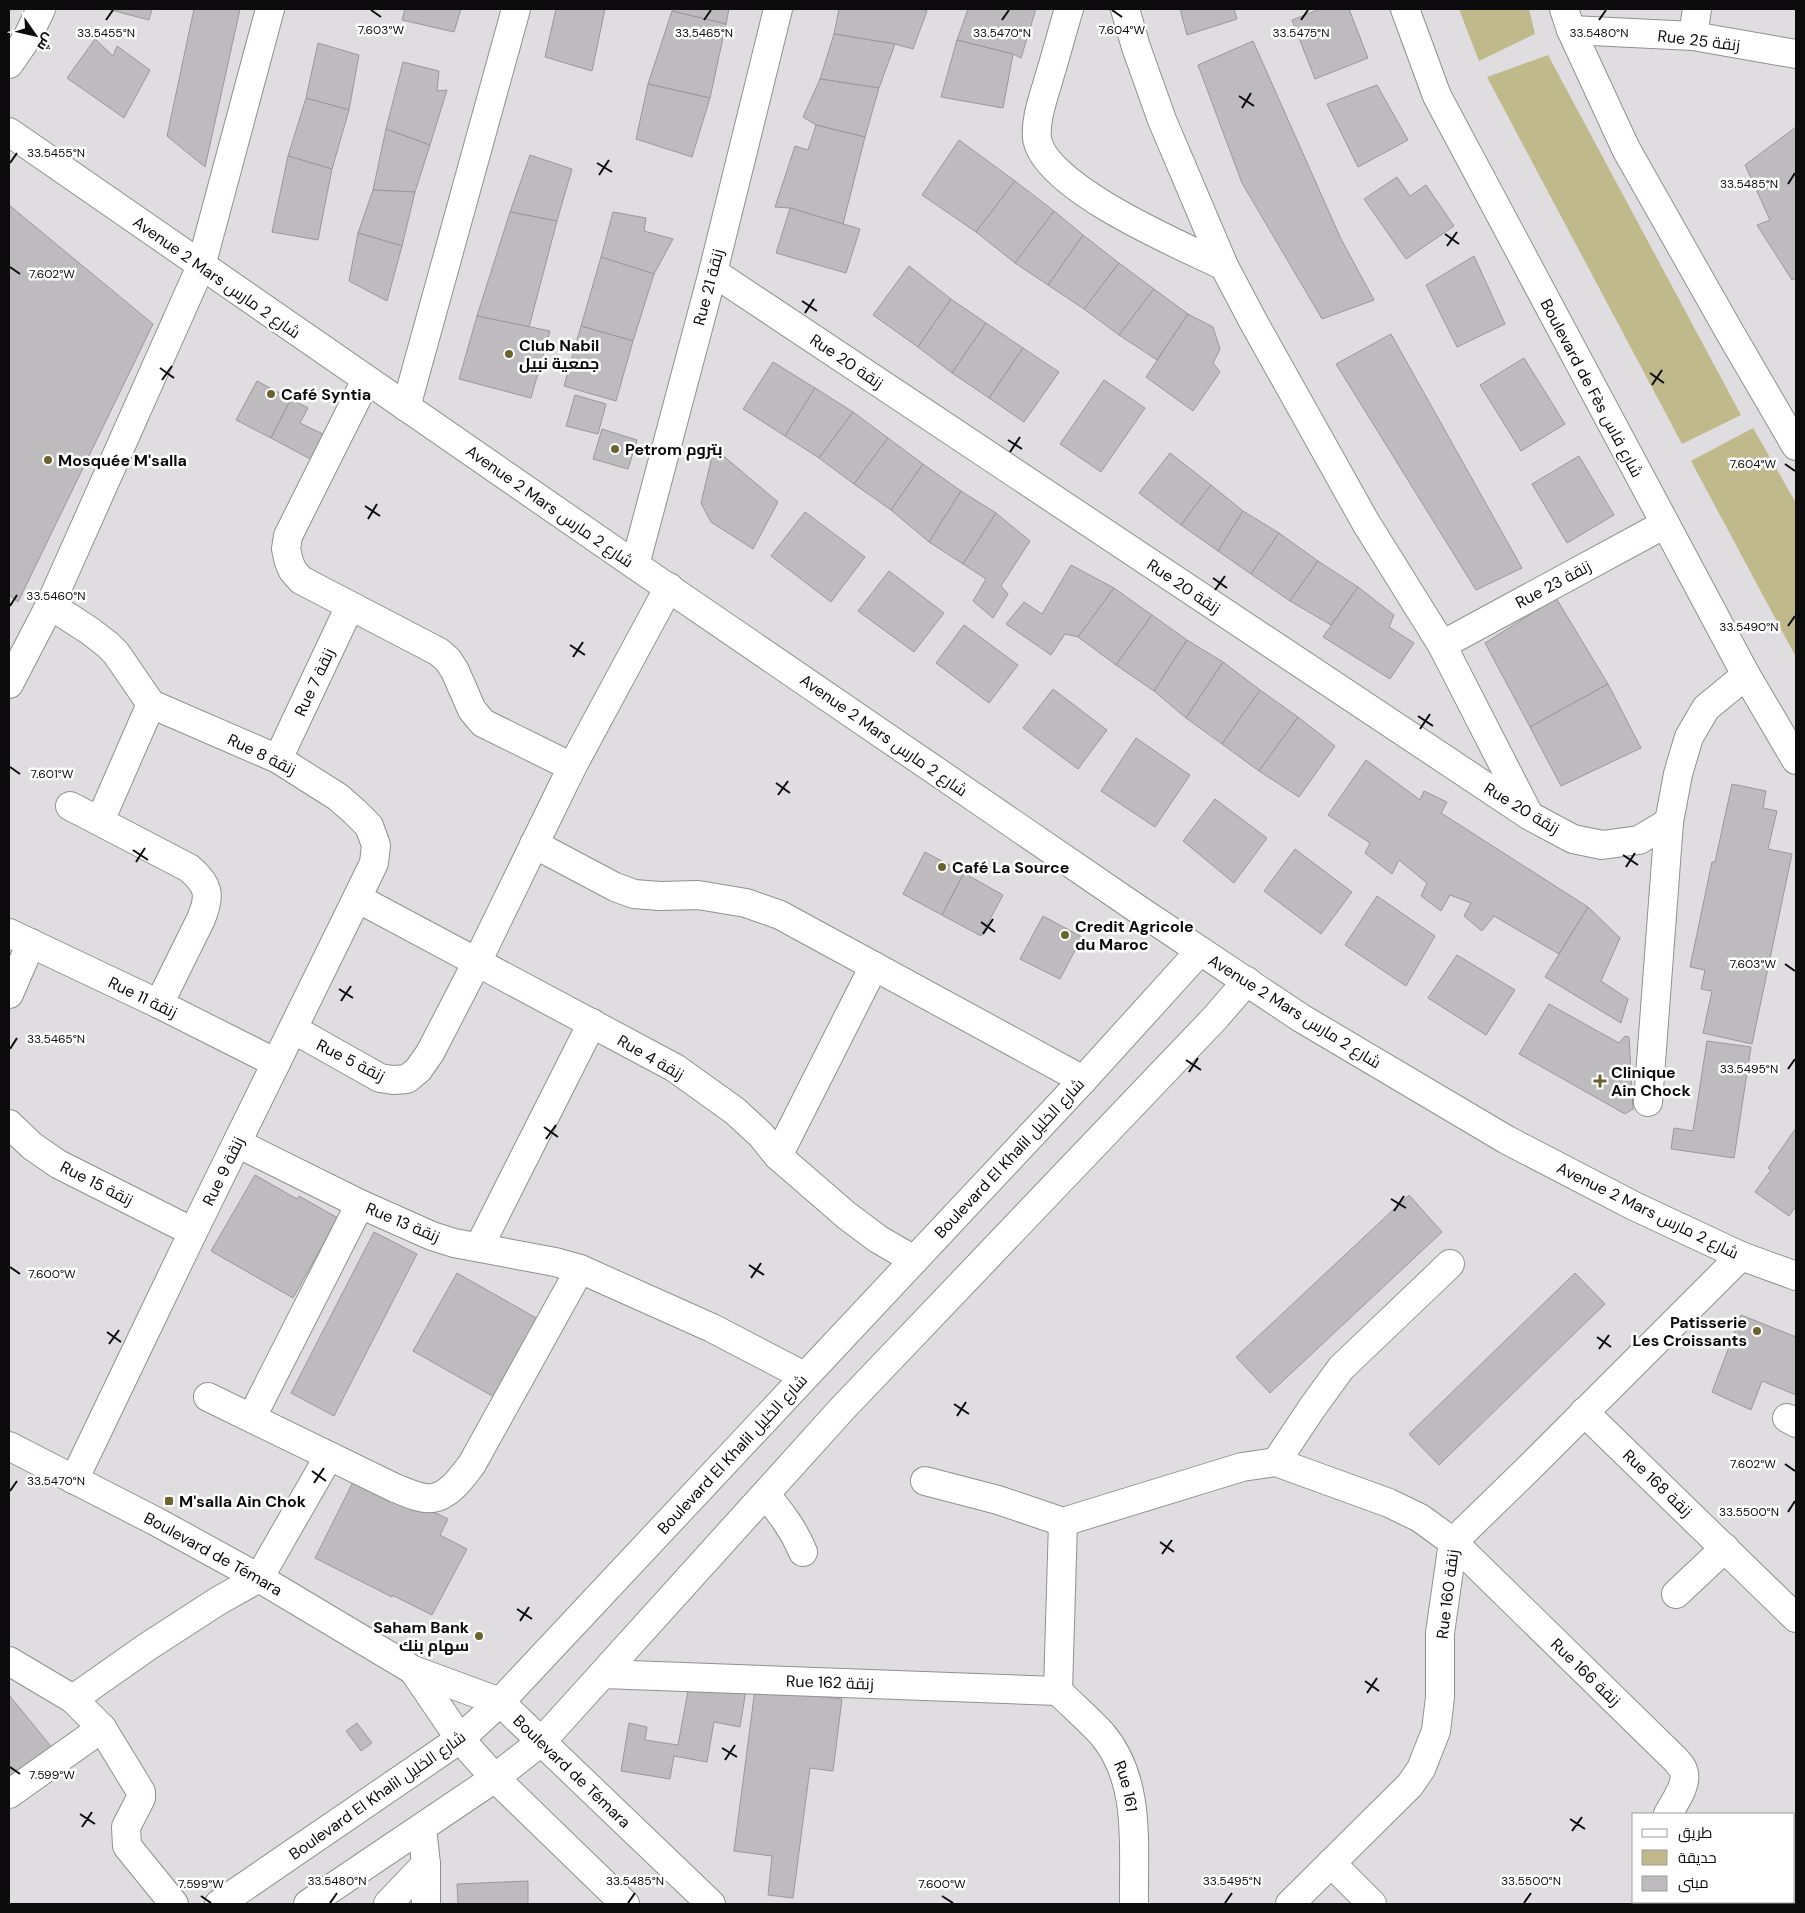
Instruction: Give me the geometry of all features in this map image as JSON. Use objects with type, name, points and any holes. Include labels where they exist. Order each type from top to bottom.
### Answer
[{"type":"street","points":[[9,64],[27,38],[41,9]]},
{"type":"street","points":[[9,684],[50,605],[201,266],[270,9]]},
{"type":"street","points":[[406,407],[516,9]]},
{"type":"street","name":"Rue 21 زنقة","points":[[635,565],[713,272],[778,9]]},
{"type":"street","points":[[1069,9],[1038,122],[1037,138],[1043,154],[1059,173],[1098,201],[1161,236],[1224,266]]},
{"type":"street","points":[[1125,9],[1136,47],[1162,120],[1224,266],[1366,523],[1442,644],[1530,816]]},
{"type":"street","name":"Boulevard de Fès شارع فاس","points":[[1405,9],[1437,96],[1746,675],[1796,760]]},
{"type":"street","points":[[1693,36],[1697,9]]},
{"type":"street","points":[[1567,20],[1626,149],[1796,446]]},
{"type":"street","name":"Rue 25 زنقة","points":[[1567,20],[1693,36],[1796,54]]},
{"type":"street","name":"Avenue 2 Mars شارع 2 مارس","points":[[9,132],[635,565],[1301,1018],[1507,1140],[1634,1206],[1741,1256],[1796,1276]]},
{"type":"street","name":"Rue 20 زنقة","points":[[713,272],[1530,816],[1573,839],[1602,844],[1639,840],[1669,822]]},
{"type":"street","points":[[366,380],[288,536],[286,549],[293,571],[301,580],[439,652],[448,660],[472,710],[483,724],[572,767]]},
{"type":"street","name":"Rue 23 زنقة","points":[[1442,644],[1665,524]]},
{"type":"street","name":"Rue 5 زنقة","points":[[293,1029],[380,1078],[393,1080],[407,1079],[418,1070],[430,1054],[572,767],[669,587]]},
{"type":"street","points":[[50,605],[90,630],[108,645],[151,704],[100,821]]},
{"type":"street","name":"Rue 7 زنقة","points":[[278,759],[350,606]]},
{"type":"street","points":[[1648,1102],[1669,822],[1678,774],[1690,737],[1706,708],[1746,675]]},
{"type":"street","name":"Rue 8 زنقة","points":[[151,704],[278,759],[338,797],[369,826],[376,845],[374,863]]},
{"type":"street","points":[[70,806],[190,868],[201,878],[208,890],[207,905],[201,919],[159,1004]]},
{"type":"street","points":[[534,844],[615,887],[634,894],[660,896],[698,895],[746,903],[780,915],[1083,1080]]},
{"type":"street","name":"Rue 9 زنقة","points":[[74,1480],[374,863]]},
{"type":"street","name":"Rue 4 زنقة","points":[[358,898],[675,1068],[735,1111],[761,1135],[778,1156],[846,1215],[878,1240],[914,1260]]},
{"type":"street","points":[[9,994],[20,938]]},
{"type":"street","name":"Rue 11 زنقة","points":[[20,938],[159,1004],[276,1063]]},
{"type":"street","name":"Boulevard El Khalil شارع الخليل","points":[[219,1904],[460,1739],[500,1702],[1083,1080],[1200,951]]},
{"type":"street","points":[[778,1156],[874,966]]},
{"type":"street","points":[[308,1904],[495,1778],[542,1741],[842,1409],[1215,1018],[1247,981]]},
{"type":"street","points":[[479,1247],[592,1024]]},
{"type":"street","name":"Rue 15 زنقة","points":[[9,1124],[32,1146],[58,1164],[193,1232]]},
{"type":"street","name":"Rue 13 زنقة","points":[[237,1143],[360,1204],[432,1236],[454,1243],[555,1262],[580,1269],[712,1328],[804,1376]]},
{"type":"street","points":[[252,1417],[360,1204]]},
{"type":"street","name":"Rue 160 زنقة","points":[[1290,1904],[1410,1785],[1421,1769],[1436,1731],[1440,1698],[1440,1633],[1453,1542],[1741,1256]]},
{"type":"street","points":[[925,1481],[998,1500],[1063,1522],[1242,1467],[1276,1462],[1341,1368],[1450,1264]]},
{"type":"street","points":[[208,1397],[395,1488],[419,1496],[433,1498],[451,1489],[472,1464],[580,1269]]},
{"type":"street","name":"Rue 168 زنقة","points":[[1584,1412],[1796,1618]]},
{"type":"street","name":"Boulevard de Témara","points":[[9,1446],[157,1522],[259,1578],[413,1670],[500,1702],[711,1904]]},
{"type":"street","points":[[73,1699],[147,1647],[218,1601],[259,1578],[330,1456]]},
{"type":"street","name":"Rue 166 زنقة","points":[[1276,1462],[1388,1503],[1420,1518],[1453,1542],[1676,1760],[1683,1770],[1684,1777],[1680,1791],[1669,1813]]},
{"type":"street","points":[[766,1495],[786,1519],[796,1535],[803,1552]]},
{"type":"street","points":[[1058,1691],[1063,1522]]},
{"type":"street","points":[[1676,1594],[1725,1548]]},
{"type":"street","points":[[9,1661],[73,1699],[102,1728],[142,1792],[141,1798],[126,1828],[127,1846],[174,1904]]},
{"type":"street","name":"Boulevard de Témara","points":[[413,1670],[460,1739],[495,1778],[625,1904]]},
{"type":"street","name":"Rue 162 زنقة","points":[[602,1674],[1058,1691]]},
{"type":"street","name":"Rue 161","points":[[1058,1691],[1103,1736],[1121,1765],[1128,1787],[1132,1811],[1134,1904]]},
{"type":"street","points":[[9,1794],[102,1728]]},
{"type":"street","points":[[422,1828],[426,1864],[426,1904]]},
{"type":"street","points":[[1331,1863],[1372,1904]]},
{"type":"street","points":[[388,1904],[426,1864]]},
{"type":"green space","points":[[1459,9],[1529,9],[1535,34],[1479,61]]},
{"type":"green space","points":[[1548,55],[1741,415],[1682,444],[1487,77]]},
{"type":"green space","points":[[1753,428],[1796,503],[1796,657],[1691,461]]},
{"type":"building","points":[[107,9],[152,9],[149,20]]},
{"type":"building","points":[[194,9],[240,9],[205,167],[167,136]]},
{"type":"building","points":[[405,9],[461,9],[454,32],[402,20]]},
{"type":"building","points":[[556,9],[605,9],[592,71],[545,57]]},
{"type":"building","points":[[673,9],[729,9],[726,24],[672,11]]},
{"type":"building","points":[[839,9],[922,9],[927,11],[913,49],[895,44],[834,34]]},
{"type":"building","points":[[968,9],[1036,9],[1021,58],[1013,54],[957,40]]},
{"type":"building","points":[[1180,9],[1234,9],[1237,19],[1187,35]]},
{"type":"building","points":[[1320,9],[1349,9],[1368,58],[1315,79],[1292,20]]},
{"type":"building","points":[[672,11],[726,24],[710,98],[648,84]]},
{"type":"building","points":[[834,34],[895,44],[879,88],[820,79]]},
{"type":"building","points":[[95,39],[113,56],[117,46],[150,70],[124,118],[67,78]]},
{"type":"building","points":[[957,40],[1013,54],[1003,108],[941,97]]},
{"type":"building","points":[[1253,41],[1341,239],[1374,300],[1322,319],[1242,183],[1198,65]]},
{"type":"building","points":[[318,43],[359,55],[349,110],[306,98]]},
{"type":"building","points":[[403,62],[439,71],[437,91],[447,90],[430,145],[386,129]]},
{"type":"building","points":[[820,79],[879,88],[865,137],[816,125],[803,117]]},
{"type":"building","points":[[648,84],[710,98],[692,157],[636,139]]},
{"type":"building","points":[[1377,85],[1408,140],[1358,167],[1327,104]]},
{"type":"building","points":[[306,98],[349,110],[332,169],[288,156]]},
{"type":"building","points":[[816,125],[865,137],[843,224],[790,208],[775,207],[795,146],[808,150]]},
{"type":"building","points":[[1796,127],[1796,278],[1792,280],[1757,225],[1770,220],[1745,165]]},
{"type":"building","points":[[386,129],[430,145],[415,192],[373,190]]},
{"type":"building","points":[[959,140],[1015,181],[976,232],[922,195]]},
{"type":"building","points":[[530,155],[572,169],[557,221],[510,212]]},
{"type":"building","points":[[288,156],[332,169],[318,240],[272,232]]},
{"type":"building","points":[[1397,177],[1410,196],[1426,185],[1454,226],[1406,259],[1364,199]]},
{"type":"building","points":[[1015,181],[1054,211],[1015,263],[976,232]]},
{"type":"building","points":[[373,190],[415,192],[402,246],[358,233]]},
{"type":"building","name":"Mosquée M'salla","points":[[9,205],[153,324],[18,602],[9,595]]},
{"type":"building","points":[[790,208],[860,229],[846,273],[776,253]]},
{"type":"building","points":[[1054,211],[1083,235],[1048,285],[1015,263]]},
{"type":"building","points":[[510,212],[557,221],[529,327],[477,316]]},
{"type":"building","points":[[613,212],[646,218],[644,231],[673,239],[654,274],[601,257]]},
{"type":"building","points":[[358,233],[402,246],[387,301],[349,281]]},
{"type":"building","points":[[1083,235],[1119,263],[1084,309],[1048,285]]},
{"type":"building","points":[[1474,256],[1505,324],[1457,347],[1426,285]]},
{"type":"building","points":[[601,257],[654,274],[633,341],[581,326]]},
{"type":"building","points":[[1119,263],[1154,289],[1119,335],[1084,309]]},
{"type":"building","points":[[909,266],[951,299],[918,347],[873,315]]},
{"type":"building","points":[[1154,289],[1188,314],[1157,360],[1119,335]]},
{"type":"building","points":[[951,299],[986,323],[952,373],[918,347]]},
{"type":"building","points":[[1188,314],[1213,327],[1220,349],[1213,363],[1220,372],[1193,411],[1146,377]]},
{"type":"building","points":[[477,316],[550,331],[531,398],[459,379]]},
{"type":"building","points":[[986,323],[1023,348],[989,398],[952,373]]},
{"type":"building","points":[[581,326],[633,341],[616,401],[564,386]]},
{"type":"building","points":[[1391,334],[1522,568],[1476,590],[1336,364]]},
{"type":"building","points":[[1023,348],[1059,372],[1024,422],[989,398]]},
{"type":"building","points":[[1524,358],[1565,424],[1521,451],[1480,385]]},
{"type":"building","points":[[773,362],[815,388],[785,436],[743,409]]},
{"type":"building","points":[[1104,380],[1145,408],[1101,472],[1060,444]]},
{"type":"building","points":[[257,381],[291,399],[271,438],[236,420]]},
{"type":"building","points":[[815,388],[853,412],[819,458],[785,436]]},
{"type":"building","points":[[575,395],[606,404],[598,434],[566,426]]},
{"type":"building","points":[[291,399],[308,408],[300,423],[327,436],[314,461],[271,438]]},
{"type":"building","points":[[853,412],[888,438],[854,484],[819,458]]},
{"type":"building","name":"Petrom بتروم","points":[[602,429],[637,440],[628,469],[593,459]]},
{"type":"building","points":[[888,438],[923,464],[891,510],[854,484]]},
{"type":"building","points":[[714,448],[778,502],[753,549],[711,522],[701,503]]},
{"type":"building","points":[[1170,453],[1211,485],[1181,525],[1139,493]]},
{"type":"building","points":[[1579,456],[1614,515],[1567,543],[1532,484]]},
{"type":"building","points":[[923,464],[961,491],[929,542],[891,510]]},
{"type":"building","points":[[1211,485],[1243,511],[1218,551],[1181,525]]},
{"type":"building","points":[[961,491],[996,513],[963,564],[929,542]]},
{"type":"building","points":[[1243,511],[1279,533],[1251,574],[1218,551]]},
{"type":"building","points":[[805,512],[865,557],[831,602],[771,556]]},
{"type":"building","points":[[996,513],[1030,541],[1001,586],[1008,594],[993,618],[973,601],[986,579],[963,564]]},
{"type":"building","points":[[1279,533],[1318,561],[1290,601],[1251,574]]},
{"type":"building","points":[[1318,561],[1358,587],[1331,625],[1290,601]]},
{"type":"building","points":[[1071,565],[1114,588],[1078,637],[1065,634],[1051,655],[1006,624],[1024,602],[1042,614]]},
{"type":"building","points":[[889,571],[944,613],[914,652],[858,611]]},
{"type":"building","points":[[1358,587],[1394,615],[1389,627],[1414,643],[1390,679],[1323,637]]},
{"type":"building","points":[[1114,588],[1152,615],[1116,665],[1078,637]]},
{"type":"building","points":[[1556,598],[1608,684],[1530,727],[1485,643]]},
{"type":"building","points":[[1152,615],[1187,640],[1154,691],[1116,665]]},
{"type":"building","points":[[964,625],[1018,665],[989,703],[936,663]]},
{"type":"building","points":[[1187,640],[1223,662],[1186,718],[1154,691]]},
{"type":"building","points":[[1223,662],[1260,690],[1222,744],[1186,718]]},
{"type":"building","points":[[1608,684],[1641,748],[1561,786],[1530,727]]},
{"type":"building","points":[[1053,689],[1107,730],[1078,769],[1023,728]]},
{"type":"building","points":[[1260,690],[1298,717],[1259,771],[1222,744]]},
{"type":"building","points":[[1298,717],[1335,746],[1299,797],[1259,771]]},
{"type":"building","points":[[1136,738],[1190,775],[1155,827],[1101,791]]},
{"type":"building","points":[[1366,760],[1420,800],[1424,791],[1447,802],[1441,813],[1588,907],[1559,954],[1494,916],[1482,931],[1464,916],[1471,903],[1450,895],[1441,911],[1421,896],[1427,883],[1399,860],[1392,874],[1365,853],[1370,843],[1328,815]]},
{"type":"building","points":[[1732,784],[1766,791],[1763,808],[1777,811],[1768,849],[1792,854],[1752,1044],[1703,1033],[1712,991],[1701,989],[1705,970],[1690,967],[1712,862],[1715,862]]},
{"type":"building","points":[[1215,799],[1267,838],[1234,883],[1183,841]]},
{"type":"building","points":[[1295,849],[1352,892],[1321,934],[1264,891]]},
{"type":"building","points":[[925,852],[964,873],[942,915],[903,894]]},
{"type":"building","points":[[964,873],[1003,895],[981,936],[942,915]]},
{"type":"building","points":[[1377,896],[1435,936],[1406,986],[1345,945]]},
{"type":"building","points":[[1588,907],[1620,938],[1601,981],[1628,999],[1621,1023],[1545,977]]},
{"type":"building","points":[[1043,916],[1082,937],[1060,979],[1020,959]]},
{"type":"building","points":[[1457,955],[1515,990],[1486,1035],[1428,998]]},
{"type":"building","name":"Clinique Ain Chock","points":[[1549,1004],[1619,1043],[1625,1036],[1629,1037],[1633,1109],[1625,1114],[1519,1054]]},
{"type":"building","points":[[1707,1041],[1751,1047],[1734,1158],[1671,1149],[1674,1128],[1693,1131]]},
{"type":"building","points":[[1796,1128],[1796,1206],[1789,1216],[1755,1192],[1771,1170],[1768,1168]]},
{"type":"building","points":[[255,1175],[297,1199],[299,1196],[338,1218],[293,1298],[211,1251]]},
{"type":"building","points":[[1409,1195],[1442,1232],[1270,1393],[1236,1357]]},
{"type":"building","points":[[374,1232],[417,1254],[334,1416],[291,1393]]},
{"type":"building","points":[[457,1273],[538,1319],[494,1397],[413,1351]]},
{"type":"building","points":[[1575,1273],[1605,1304],[1439,1465],[1409,1434]]},
{"type":"building","points":[[1741,1315],[1796,1337],[1796,1395],[1762,1381],[1751,1410],[1712,1392]]},
{"type":"building","points":[[357,1474],[448,1519],[440,1535],[467,1549],[432,1615],[315,1558]]},
{"type":"building","points":[[690,1680],[746,1690],[740,1727],[714,1722],[707,1762],[674,1756],[670,1779],[621,1771],[629,1723],[647,1727],[645,1740],[678,1745]]},
{"type":"building","points":[[755,1689],[842,1699],[833,1771],[810,1768],[793,1898],[768,1895],[772,1856],[734,1851]]},
{"type":"building","points":[[9,1695],[54,1750],[9,1787]]},
{"type":"building","points":[[357,1723],[372,1743],[361,1751],[346,1731]]},
{"type":"building","points":[[528,1881],[528,1904],[458,1904],[457,1884]]},
{"type":"place","name":"Club Nabil جمعية نبيل","points":[[509,354]]},
{"type":"place","name":"Café Syntia","points":[[271,394]]},
{"type":"place","name":"Petrom بتروم","points":[[615,449]]},
{"type":"place","name":"Mosquée M'salla","points":[[48,460]]},
{"type":"place","name":"Café La Source","points":[[942,867]]},
{"type":"place","name":"Credit Agricole du Maroc","points":[[1065,935]]},
{"type":"place","name":"Clinique Ain Chock","points":[[1600,1081]]},
{"type":"place","name":"Patisserie Les Croissants","points":[[1757,1331]]},
{"type":"place","name":"M'salla Ain Chok","points":[[169,1501]]},
{"type":"place","name":"Saham Bank سهام بنك","points":[[479,1636]]}]
